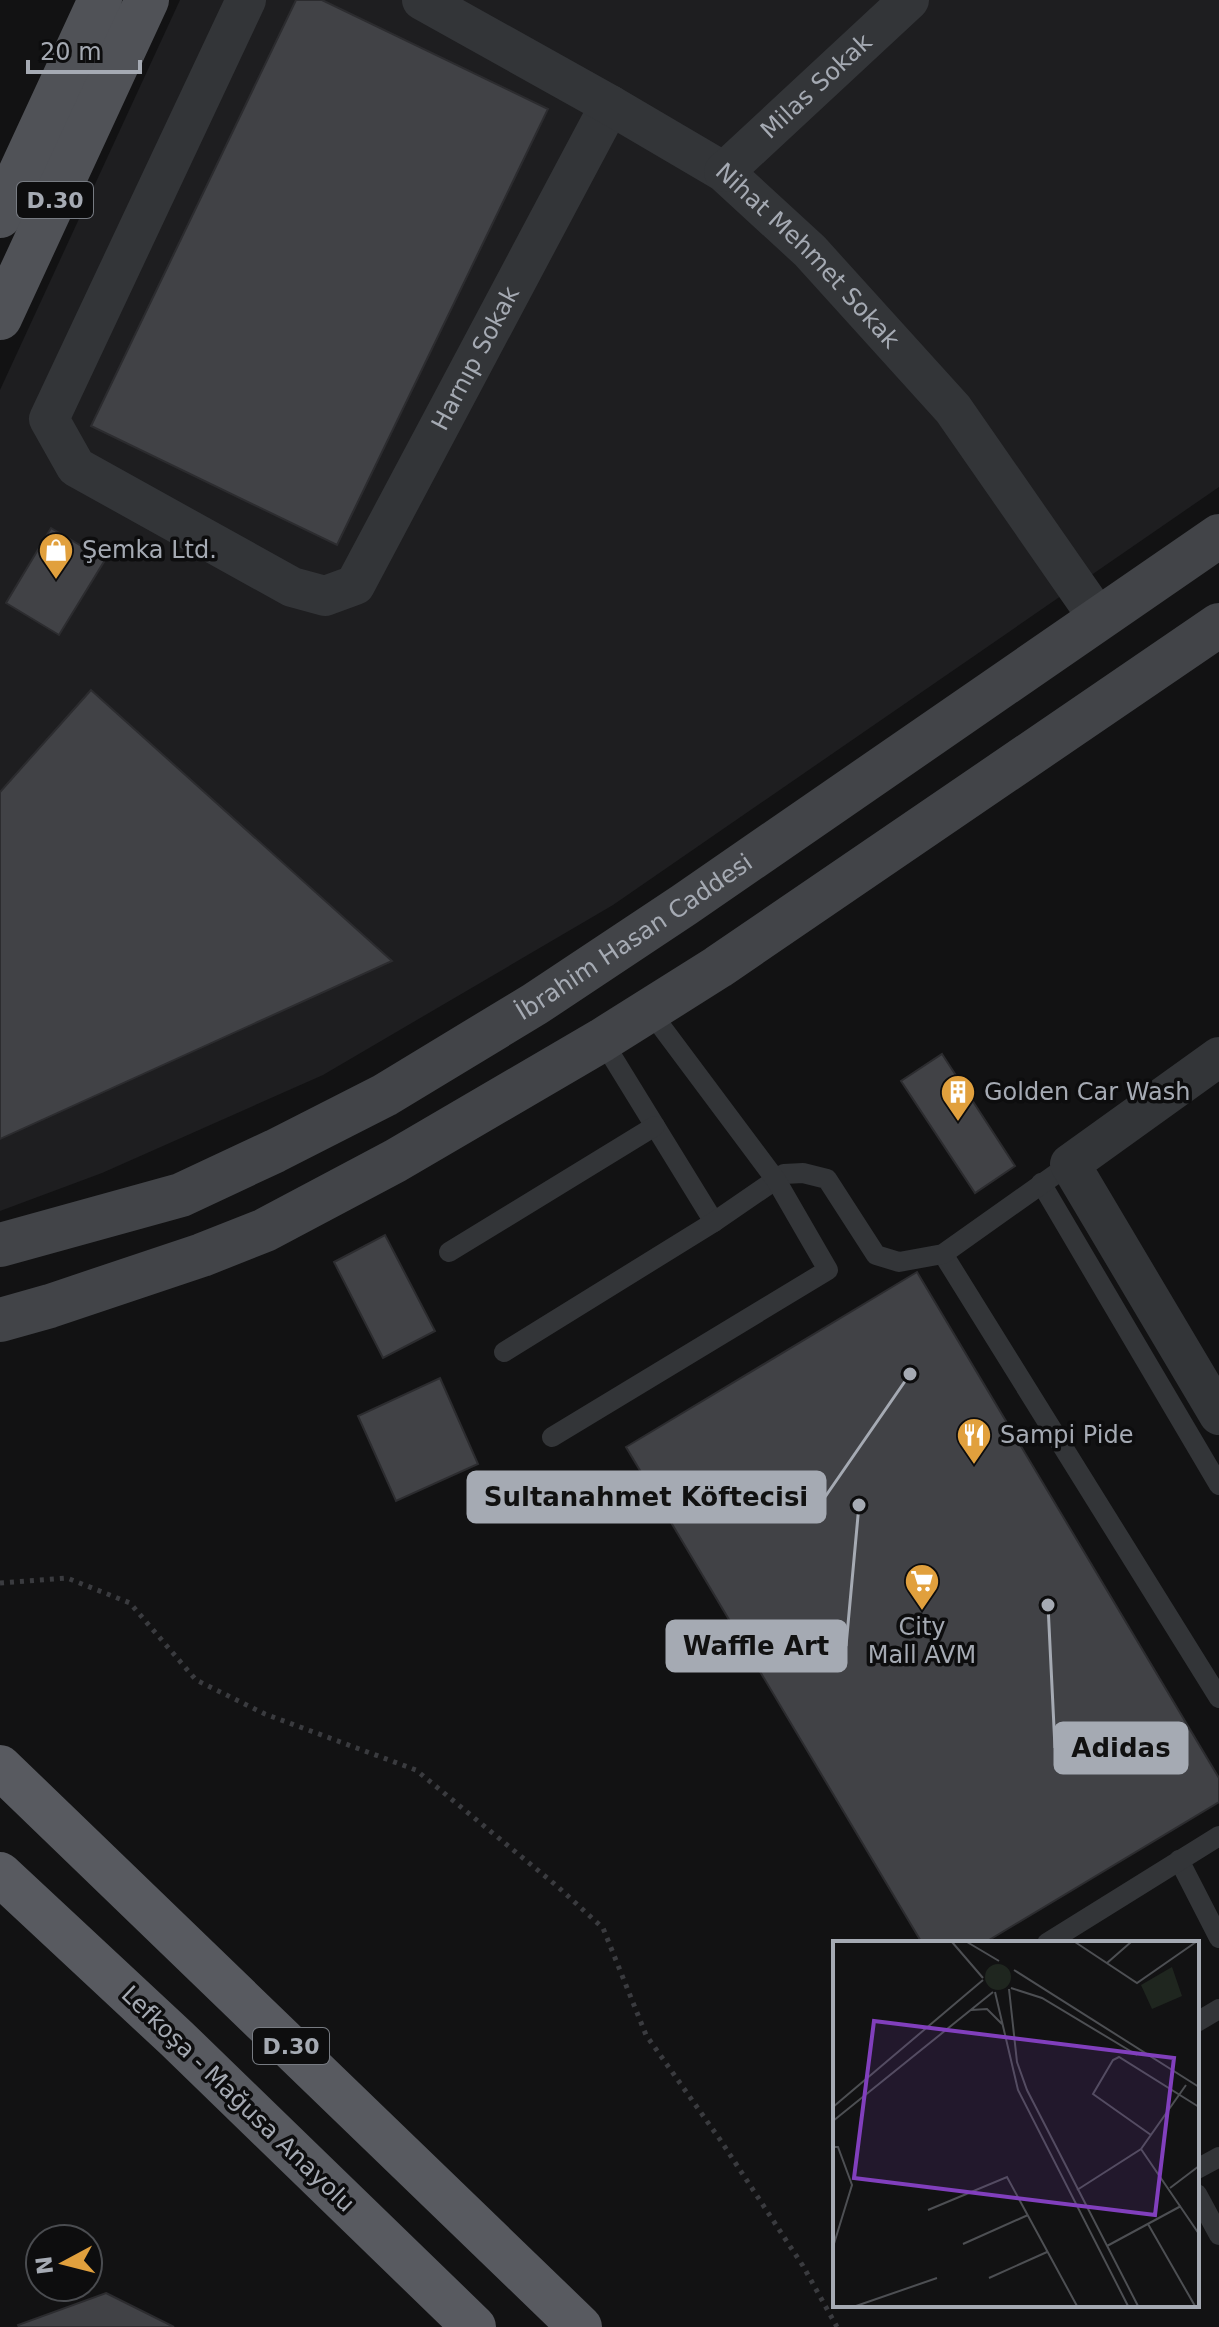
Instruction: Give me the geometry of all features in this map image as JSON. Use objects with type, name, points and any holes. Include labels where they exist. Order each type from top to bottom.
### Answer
[{"type":"highway","name":"D.30","points":[[0,1767],[580,2327]]},
{"type":"highway","name":"Lefkoşa - Mağusa Anayolu","points":[[0,1874],[176,2038],[474,2327]]},
{"type":"main road","name":"D.30","points":[[0,216],[100,0]]},
{"type":"main road","name":"D.30","points":[[0,318],[147,0]]},
{"type":"main road","name":"İbrahim Hasan Caddesi","points":[[0,1245],[181,1195],[385,1095],[535,1004],[684,905],[1219,536]]},
{"type":"main road","points":[[0,1320],[202,1255],[265,1230],[395,1161],[602,1040],[718,967],[1219,625]]},
{"type":"street","name":"Harnıp Sokak","points":[[246,0],[49,419],[76,467],[292,587],[325,596],[355,585],[610,105]]},
{"type":"street","name":"Nihat Mehmet Sokak","points":[[422,0],[724,172],[810,251],[953,409],[1099,619]]},
{"type":"street","name":"Milas Sokak","points":[[724,172],[909,0]]},
{"type":"street","points":[[1219,1057],[1056,1174],[1219,1415]]},
{"type":"lane","points":[[552,1437],[828,1270],[776,1180],[649,1010]]},
{"type":"lane","points":[[602,1040],[714,1222]]},
{"type":"lane","points":[[449,1252],[655,1126]]},
{"type":"lane","points":[[504,1352],[714,1222],[784,1174],[803,1173],[827,1179],[876,1255],[899,1262],[943,1254],[1056,1174],[1219,1485]]},
{"type":"lane","points":[[943,1254],[1219,1698]]},
{"type":"lane","points":[[1056,1941],[1219,1836]]},
{"type":"lane","points":[[1179,1860],[1219,1938]]},
{"type":"lane","points":[[1199,2021],[1219,2009]]},
{"type":"lane","points":[[1199,2168],[1219,2157]]},
{"type":"lane","points":[[1199,2198],[1219,2235]]},
{"type":"path","points":[[0,1583],[67,1578],[130,1603],[196,1680],[265,1714],[416,1770],[557,1886],[603,1928],[646,2035],[803,2266],[837,2327]]},
{"type":"shaded area","points":[[180,0],[1219,0],[1219,487],[613,905],[323,1075],[102,1173],[0,1211],[0,390]]},
{"type":"building","points":[[296,0],[322,0],[548,109],[337,545],[91,426]]},
{"type":"building","name":"Şemka Ltd.","points":[[51,528],[105,560],[59,635],[6,603]]},
{"type":"building","points":[[91,690],[392,961],[0,1139],[0,792]]},
{"type":"building","name":"Golden Car Wash","points":[[942,1054],[1015,1166],[975,1193],[901,1081]]},
{"type":"building","points":[[385,1235],[435,1331],[383,1358],[334,1262]]},
{"type":"building","name":"City Mall AVM","points":[[917,1272],[1219,1778],[1219,1802],[987,1941],[921,1941],[626,1447]]},
{"type":"building","points":[[440,1378],[478,1464],[396,1501],[358,1416]]},
{"type":"building","points":[[104,2294],[174,2327],[18,2325],[78,2303],[104,2303]]},
{"type":"place","name":"Şemka Ltd.","points":[[56,581]]},
{"type":"place","name":"Golden Car Wash","points":[[958,1123]]},
{"type":"place","name":"Sultanahmet Köftecisi","points":[[910,1374]]},
{"type":"place","name":"Sampi Pide","points":[[974,1466]]},
{"type":"place","name":"Waffle Art","points":[[859,1505]]},
{"type":"place","name":"Adidas","points":[[1048,1605]]},
{"type":"place","name":"City Mall AVM","points":[[922,1612]]}]
